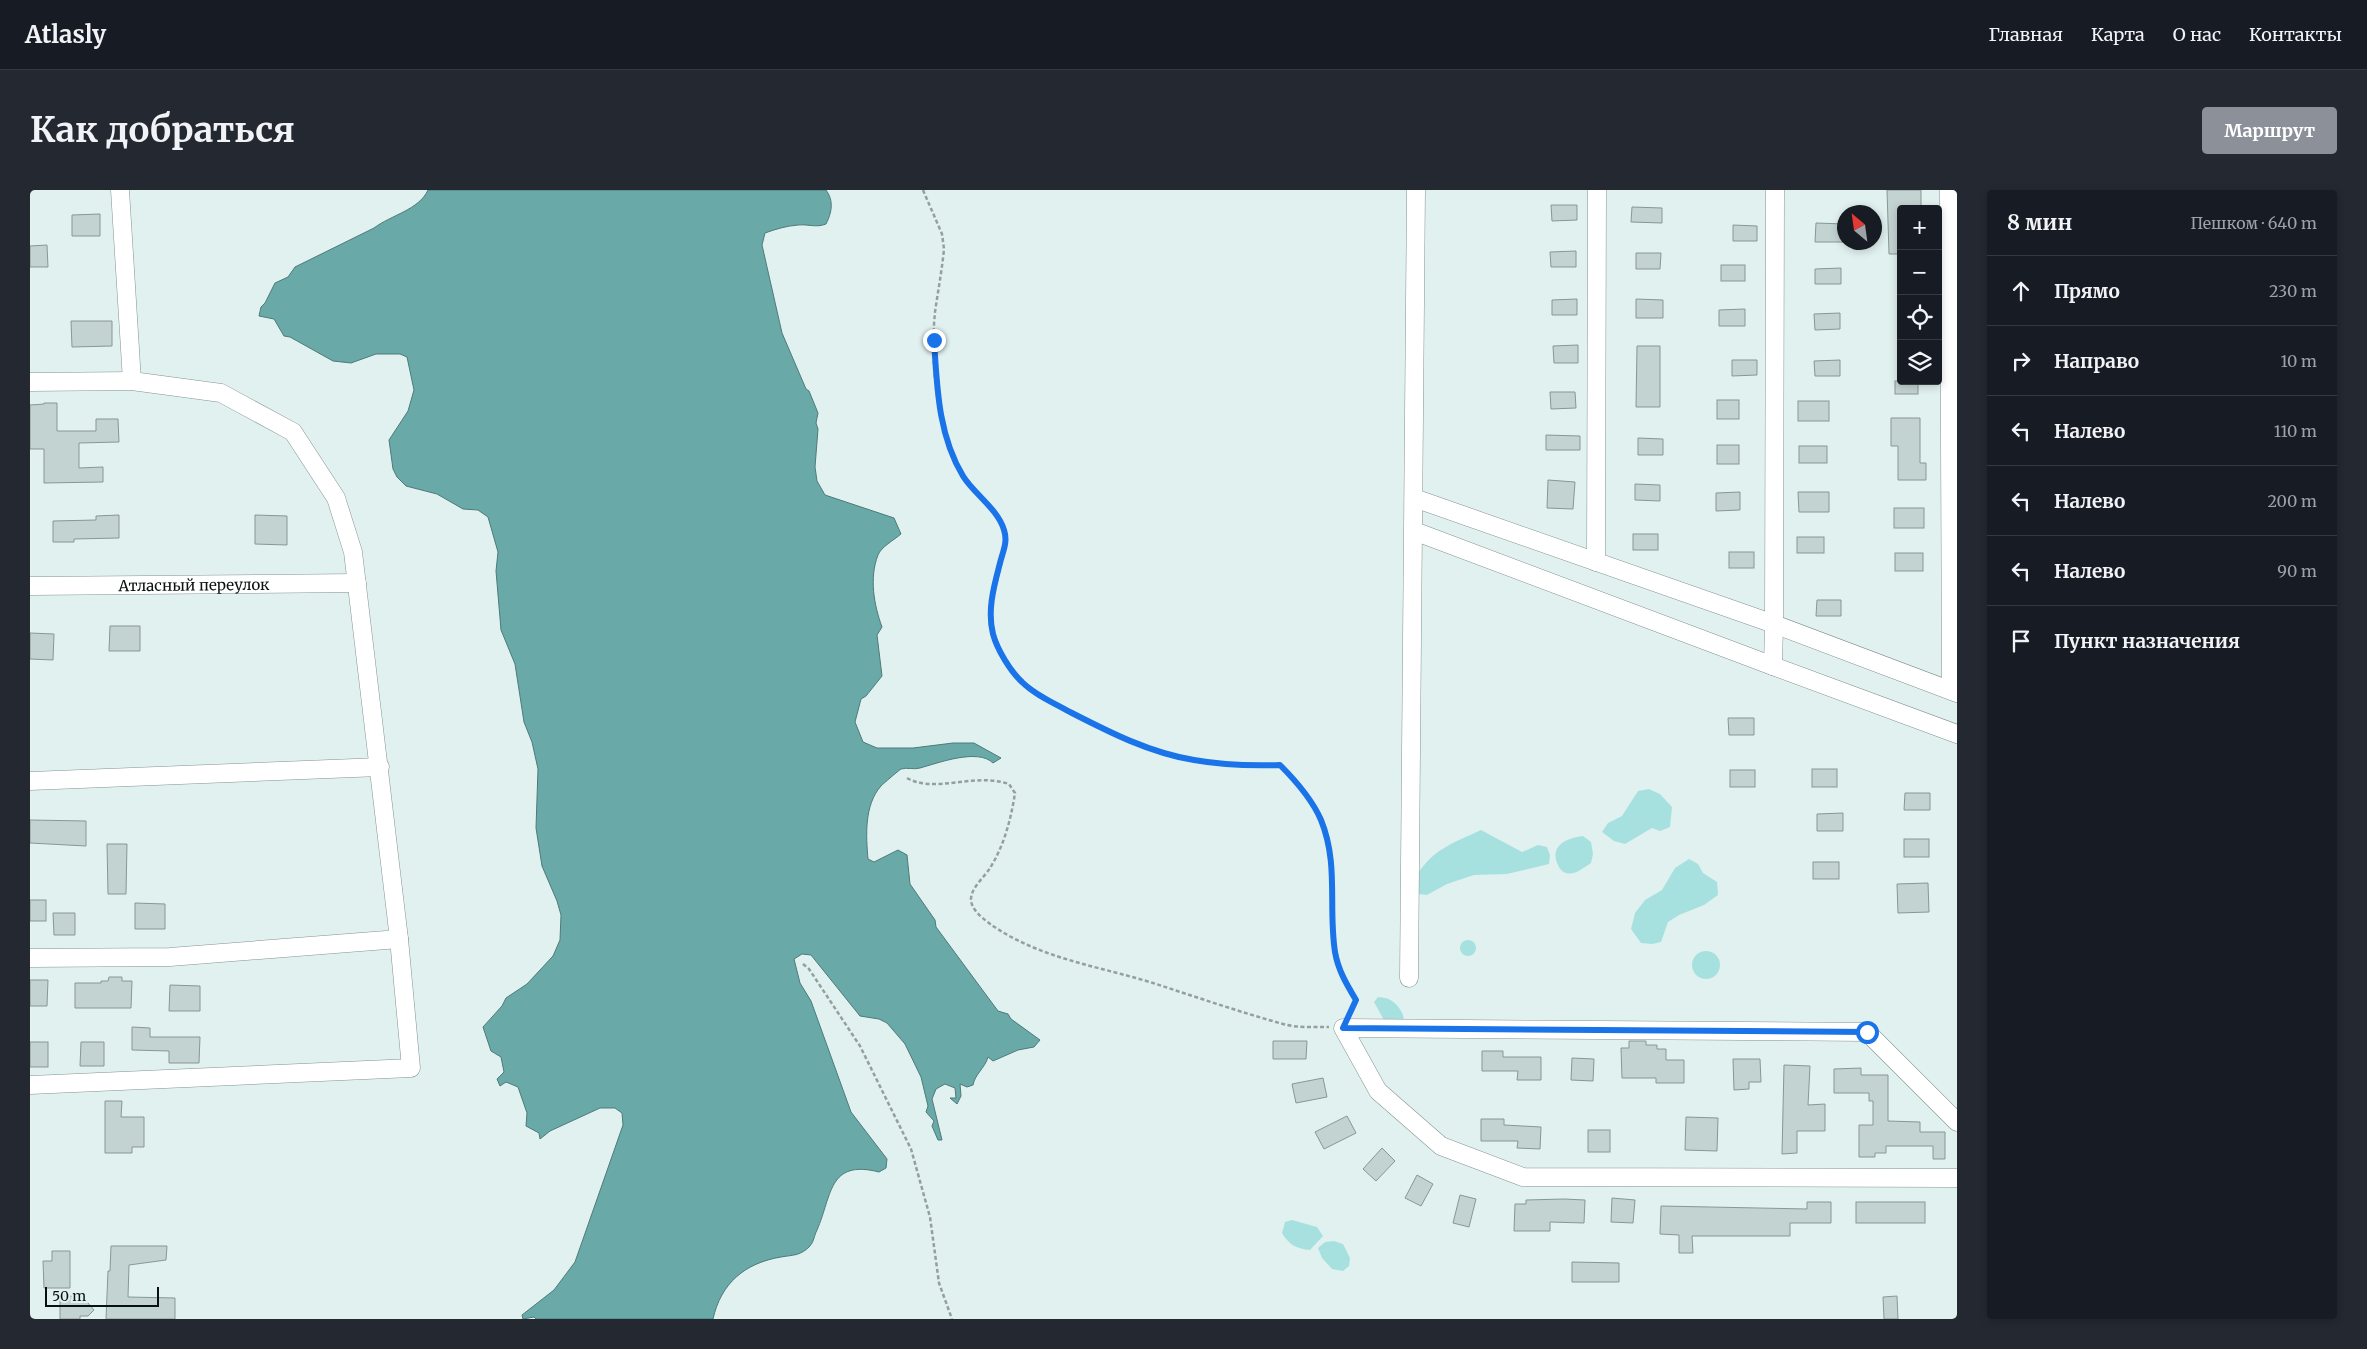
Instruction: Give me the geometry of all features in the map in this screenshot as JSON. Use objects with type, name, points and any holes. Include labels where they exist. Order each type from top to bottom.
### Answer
[{"type":"street","points":[[120,190],[132,381]]},
{"type":"street","points":[[1409,978],[1416,190]]},
{"type":"street","points":[[1596,562],[1598,190]]},
{"type":"street","points":[[1773,666],[1775,190]]},
{"type":"street","points":[[1414,498],[1774,624],[1954,692],[1949,190]]},
{"type":"street","points":[[30,382],[132,381],[221,393],[293,432],[336,498],[353,552],[380,767],[411,1068],[30,1085]]},
{"type":"street","points":[[1414,531],[1957,734]]},
{"type":"street","name":"Атласный переулок","points":[[30,586],[357,583]]},
{"type":"street","points":[[30,780],[380,767]]},
{"type":"street","points":[[30,958],[170,957],[399,939]]},
{"type":"street","points":[[1957,1122],[1867,1032],[1343,1028],[1378,1091],[1440,1146],[1523,1177],[1957,1178]]},
{"type":"path","points":[[908,778],[916,783],[929,785],[977,779],[996,779],[1009,784],[1015,793],[1006,832],[998,855],[974,890],[971,900],[974,909],[983,919],[1005,934],[1030,947],[1066,961],[1150,982],[1285,1025],[1343,1028],[1356,1000],[1343,978],[1335,952],[1334,889],[1327,843],[1320,820],[1308,798],[1291,776],[1280,765],[1235,764],[1193,760],[1125,739],[1040,695],[1022,682],[1008,663],[993,634],[990,604],[1006,542],[1004,528],[995,514],[963,476],[943,426],[936,385],[934,340],[944,249],[942,234],[923,190]]},
{"type":"path","points":[[803,964],[809,969],[860,1046],[911,1149],[930,1218],[939,1283],[952,1319]]},
{"type":"shaded area","points":[[428,190],[826,190],[829,194],[831,207],[826,224],[819,226],[794,225],[773,230],[765,233],[762,245],[782,333],[818,413],[815,467],[817,481],[825,495],[894,518],[901,534],[882,549],[875,564],[873,582],[877,610],[882,627],[877,635],[882,676],[866,696],[861,699],[855,722],[863,742],[877,748],[913,748],[953,743],[974,743],[1001,758],[993,763],[978,757],[958,758],[918,769],[903,768],[899,770],[881,786],[872,802],[867,821],[868,859],[874,862],[898,850],[907,855],[910,884],[935,920],[936,927],[998,1011],[1008,1014],[1011,1019],[1040,1040],[1034,1047],[1018,1050],[993,1061],[988,1057],[973,1085],[967,1087],[960,1084],[961,1096],[957,1104],[950,1098],[956,1098],[955,1088],[945,1084],[936,1089],[932,1099],[942,1140],[938,1140],[932,1126],[934,1121],[926,1112],[928,1106],[921,1077],[905,1044],[887,1023],[879,1019],[860,1016],[811,955],[802,954],[794,959],[800,983],[811,1001],[851,1112],[887,1159],[886,1168],[879,1172],[862,1169],[850,1171],[841,1176],[834,1183],[813,1241],[809,1247],[799,1254],[756,1264],[736,1277],[722,1295],[713,1319],[536,1319],[534,1317],[523,1319],[522,1315],[554,1290],[575,1262],[623,1125],[622,1113],[615,1108],[600,1108],[550,1131],[540,1139],[539,1133],[526,1126],[527,1113],[518,1087],[506,1082],[500,1086],[497,1079],[504,1072],[501,1057],[491,1051],[483,1027],[502,1006],[506,998],[527,984],[553,956],[560,940],[561,915],[542,866],[536,828],[538,769],[532,742],[524,722],[515,664],[501,630],[496,571],[498,552],[488,517],[478,510],[463,509],[437,494],[406,486],[397,477],[393,469],[389,440],[408,411],[414,390],[407,357],[400,354],[376,354],[351,363],[333,361],[290,337],[284,336],[274,319],[259,316],[261,307],[275,283],[288,277],[295,267],[374,228],[418,203]]},
{"type":"shaded area","points":[[1649,789],[1660,794],[1672,807],[1670,827],[1660,831],[1652,828],[1625,844],[1614,841],[1602,832],[1608,823],[1622,816],[1638,791]]},
{"type":"shaded area","points":[[1481,830],[1522,852],[1538,845],[1547,847],[1550,855],[1549,864],[1507,874],[1474,875],[1447,884],[1427,895],[1419,894],[1413,881],[1427,862],[1442,849]]},
{"type":"shaded area","points":[[1583,836],[1591,842],[1593,854],[1591,863],[1583,869],[1569,874],[1562,871],[1556,858],[1557,848],[1565,841]]},
{"type":"shaded area","points":[[1689,859],[1698,864],[1703,873],[1717,882],[1718,895],[1704,905],[1679,915],[1668,922],[1661,942],[1652,944],[1641,943],[1631,929],[1635,913],[1645,900],[1662,890],[1675,868]]},
{"type":"shaded area","points":[[1468,940],[1474,942],[1476,948],[1474,954],[1468,956],[1462,954],[1460,948],[1462,942]]},
{"type":"shaded area","points":[[1706,951],[1716,955],[1720,965],[1716,975],[1706,979],[1696,975],[1692,965],[1696,955]]},
{"type":"shaded area","points":[[1378,997],[1389,999],[1397,1005],[1403,1014],[1405,1025],[1385,1022],[1374,1002]]},
{"type":"shaded area","points":[[1292,1220],[1317,1227],[1323,1236],[1310,1250],[1294,1246],[1282,1233],[1285,1222]]},
{"type":"shaded area","points":[[1334,1241],[1343,1244],[1350,1258],[1349,1266],[1343,1271],[1332,1269],[1322,1258],[1318,1248],[1325,1242]]},
{"type":"building","points":[[1887,190],[1921,190],[1921,205],[1897,205],[1897,254],[1889,254]]},
{"type":"building","points":[[1551,205],[1577,205],[1577,220],[1552,221]]},
{"type":"building","points":[[1632,207],[1662,208],[1662,223],[1631,222]]},
{"type":"building","points":[[100,214],[100,236],[72,236],[72,215]]},
{"type":"building","points":[[1816,223],[1837,224],[1837,242],[1815,242]]},
{"type":"building","points":[[1733,225],[1757,226],[1757,241],[1733,241]]},
{"type":"building","points":[[47,245],[48,267],[30,267],[30,246]]},
{"type":"building","points":[[1576,251],[1576,267],[1551,267],[1550,252]]},
{"type":"building","points":[[1636,253],[1661,253],[1660,269],[1636,269]]},
{"type":"building","points":[[1721,265],[1745,265],[1745,281],[1721,281]]},
{"type":"building","points":[[1841,268],[1841,284],[1815,284],[1815,269]]},
{"type":"building","points":[[1577,299],[1577,315],[1552,315],[1552,300]]},
{"type":"building","points":[[1636,299],[1663,300],[1663,318],[1636,318]]},
{"type":"building","points":[[1745,309],[1745,326],[1719,326],[1719,310]]},
{"type":"building","points":[[1840,313],[1840,329],[1815,330],[1814,314]]},
{"type":"building","points":[[71,321],[112,321],[112,346],[72,347]]},
{"type":"building","points":[[1578,345],[1578,363],[1554,363],[1553,346]]},
{"type":"building","points":[[1637,346],[1660,346],[1660,407],[1636,407]]},
{"type":"building","points":[[1732,360],[1757,360],[1757,375],[1732,376]]},
{"type":"building","points":[[1840,360],[1840,376],[1815,376],[1814,361]]},
{"type":"building","points":[[1895,381],[1897,381],[1897,385],[1918,385],[1918,394],[1895,394]]},
{"type":"building","points":[[1550,392],[1575,392],[1576,408],[1551,409]]},
{"type":"building","points":[[1717,400],[1739,400],[1739,419],[1717,419]]},
{"type":"building","points":[[1798,401],[1829,401],[1829,421],[1798,421]]},
{"type":"building","points":[[57,403],[57,431],[96,431],[96,419],[118,419],[119,442],[79,443],[79,468],[103,467],[103,482],[44,483],[44,449],[30,449],[30,405]]},
{"type":"building","points":[[1891,418],[1920,418],[1920,463],[1926,463],[1926,480],[1898,480],[1898,446],[1891,446]]},
{"type":"building","points":[[1546,435],[1580,436],[1580,450],[1546,450]]},
{"type":"building","points":[[1638,438],[1663,439],[1663,455],[1638,455]]},
{"type":"building","points":[[1717,445],[1739,445],[1739,464],[1717,464]]},
{"type":"building","points":[[1799,446],[1827,446],[1827,463],[1799,463]]},
{"type":"building","points":[[1548,480],[1575,482],[1573,509],[1547,508]]},
{"type":"building","points":[[1635,484],[1660,485],[1660,501],[1635,500]]},
{"type":"building","points":[[1740,492],[1740,510],[1716,511],[1716,493]]},
{"type":"building","points":[[1798,492],[1829,492],[1829,512],[1799,512]]},
{"type":"building","points":[[1894,508],[1924,508],[1924,528],[1894,528]]},
{"type":"building","points":[[119,515],[119,538],[74,539],[74,542],[53,542],[53,521],[96,520],[96,516]]},
{"type":"building","points":[[255,515],[287,516],[287,545],[255,544]]},
{"type":"building","points":[[1633,534],[1658,534],[1658,550],[1633,550]]},
{"type":"building","points":[[1797,537],[1824,537],[1824,553],[1797,553]]},
{"type":"building","points":[[1729,552],[1754,552],[1754,568],[1729,568]]},
{"type":"building","points":[[1895,553],[1923,553],[1923,571],[1895,571]]},
{"type":"building","points":[[1817,600],[1841,600],[1841,616],[1816,616]]},
{"type":"building","points":[[110,626],[140,626],[140,651],[109,651]]},
{"type":"building","points":[[30,633],[54,634],[53,660],[30,659]]},
{"type":"building","points":[[1728,718],[1754,718],[1754,735],[1729,735]]},
{"type":"building","points":[[1812,769],[1837,769],[1837,787],[1812,787]]},
{"type":"building","points":[[1730,770],[1755,770],[1755,787],[1730,787]]},
{"type":"building","points":[[1905,793],[1930,793],[1930,810],[1904,810]]},
{"type":"building","points":[[1843,813],[1843,831],[1817,831],[1817,814]]},
{"type":"building","points":[[30,820],[86,821],[86,846],[30,843]]},
{"type":"building","points":[[1904,839],[1929,839],[1929,857],[1904,857]]},
{"type":"building","points":[[107,844],[127,844],[126,894],[108,894]]},
{"type":"building","points":[[1813,862],[1839,862],[1839,879],[1813,879]]},
{"type":"building","points":[[1928,883],[1929,912],[1898,913],[1897,884]]},
{"type":"building","points":[[30,900],[46,900],[46,921],[30,921]]},
{"type":"building","points":[[135,903],[165,904],[165,929],[135,929]]},
{"type":"building","points":[[53,913],[75,913],[75,935],[54,935]]},
{"type":"building","points":[[109,977],[122,977],[122,981],[132,981],[131,1008],[75,1008],[75,983],[101,983],[101,981],[108,981]]},
{"type":"building","points":[[30,980],[48,980],[47,1006],[30,1006]]},
{"type":"building","points":[[170,985],[200,986],[200,1011],[169,1011]]},
{"type":"building","points":[[132,1027],[150,1028],[150,1037],[200,1037],[199,1063],[169,1063],[169,1051],[132,1050]]},
{"type":"building","points":[[1273,1041],[1307,1041],[1306,1059],[1273,1059]]},
{"type":"building","points":[[1629,1041],[1646,1041],[1646,1045],[1657,1045],[1657,1049],[1666,1049],[1666,1060],[1684,1060],[1684,1083],[1656,1083],[1656,1078],[1622,1078],[1621,1048],[1629,1048]]},
{"type":"building","points":[[30,1042],[48,1042],[48,1067],[30,1067]]},
{"type":"building","points":[[81,1042],[104,1042],[104,1066],[80,1066]]},
{"type":"building","points":[[1482,1051],[1503,1051],[1503,1057],[1541,1057],[1541,1080],[1517,1080],[1518,1071],[1482,1071]]},
{"type":"building","points":[[1572,1058],[1594,1059],[1593,1081],[1571,1080]]},
{"type":"building","points":[[1733,1059],[1760,1059],[1761,1082],[1749,1082],[1749,1089],[1734,1090]]},
{"type":"building","points":[[1784,1065],[1810,1066],[1808,1105],[1825,1104],[1825,1131],[1797,1131],[1797,1153],[1782,1154]]},
{"type":"building","points":[[1861,1068],[1861,1075],[1888,1075],[1888,1121],[1920,1122],[1920,1132],[1945,1132],[1945,1159],[1933,1159],[1933,1146],[1886,1146],[1886,1153],[1875,1153],[1875,1157],[1859,1157],[1859,1125],[1873,1125],[1873,1101],[1869,1101],[1869,1093],[1834,1093],[1834,1069]]},
{"type":"building","points":[[1323,1078],[1327,1097],[1296,1103],[1292,1084]]},
{"type":"building","points":[[105,1101],[122,1101],[121,1117],[144,1117],[144,1147],[132,1147],[132,1153],[105,1153]]},
{"type":"building","points":[[1347,1116],[1356,1133],[1324,1149],[1315,1132]]},
{"type":"building","points":[[1686,1117],[1718,1118],[1717,1151],[1685,1150]]},
{"type":"building","points":[[1481,1119],[1504,1119],[1504,1125],[1541,1127],[1540,1149],[1517,1148],[1518,1141],[1481,1141]]},
{"type":"building","points":[[1588,1130],[1610,1130],[1610,1152],[1588,1152]]},
{"type":"building","points":[[1382,1148],[1395,1161],[1376,1181],[1363,1169]]},
{"type":"building","points":[[1417,1175],[1433,1184],[1421,1206],[1405,1198]]},
{"type":"building","points":[[1460,1195],[1476,1199],[1469,1227],[1453,1223]]},
{"type":"building","points":[[1612,1198],[1635,1200],[1633,1223],[1611,1222]]},
{"type":"building","points":[[1526,1200],[1585,1200],[1584,1223],[1550,1222],[1550,1231],[1514,1231],[1515,1204],[1526,1204]]},
{"type":"building","points":[[1807,1202],[1831,1202],[1831,1223],[1790,1223],[1790,1236],[1692,1236],[1693,1253],[1679,1253],[1679,1235],[1660,1234],[1661,1206],[1807,1209]]},
{"type":"building","points":[[1856,1202],[1925,1202],[1925,1223],[1856,1223]]},
{"type":"building","points":[[111,1246],[167,1246],[166,1260],[129,1265],[128,1297],[175,1298],[175,1319],[106,1319]]},
{"type":"building","points":[[52,1251],[70,1251],[70,1288],[44,1288],[43,1261],[52,1261]]},
{"type":"building","points":[[1572,1262],[1619,1263],[1619,1282],[1572,1282]]},
{"type":"building","points":[[60,1296],[82,1296],[94,1310],[88,1316],[80,1316],[80,1319],[60,1319]]},
{"type":"building","points":[[1897,1296],[1898,1319],[1884,1319],[1883,1297]]},
{"type":"route","points":[[934,340],[936,385],[943,426],[953,455],[963,476],[995,514],[1004,528],[1006,542],[990,604],[993,634],[1008,663],[1022,682],[1040,695],[1125,739],[1193,760],[1265,766],[1280,765],[1287,771],[1308,798],[1320,820],[1327,843],[1334,889],[1335,952],[1339,969],[1356,1000],[1343,1028],[1867,1032]]}]
